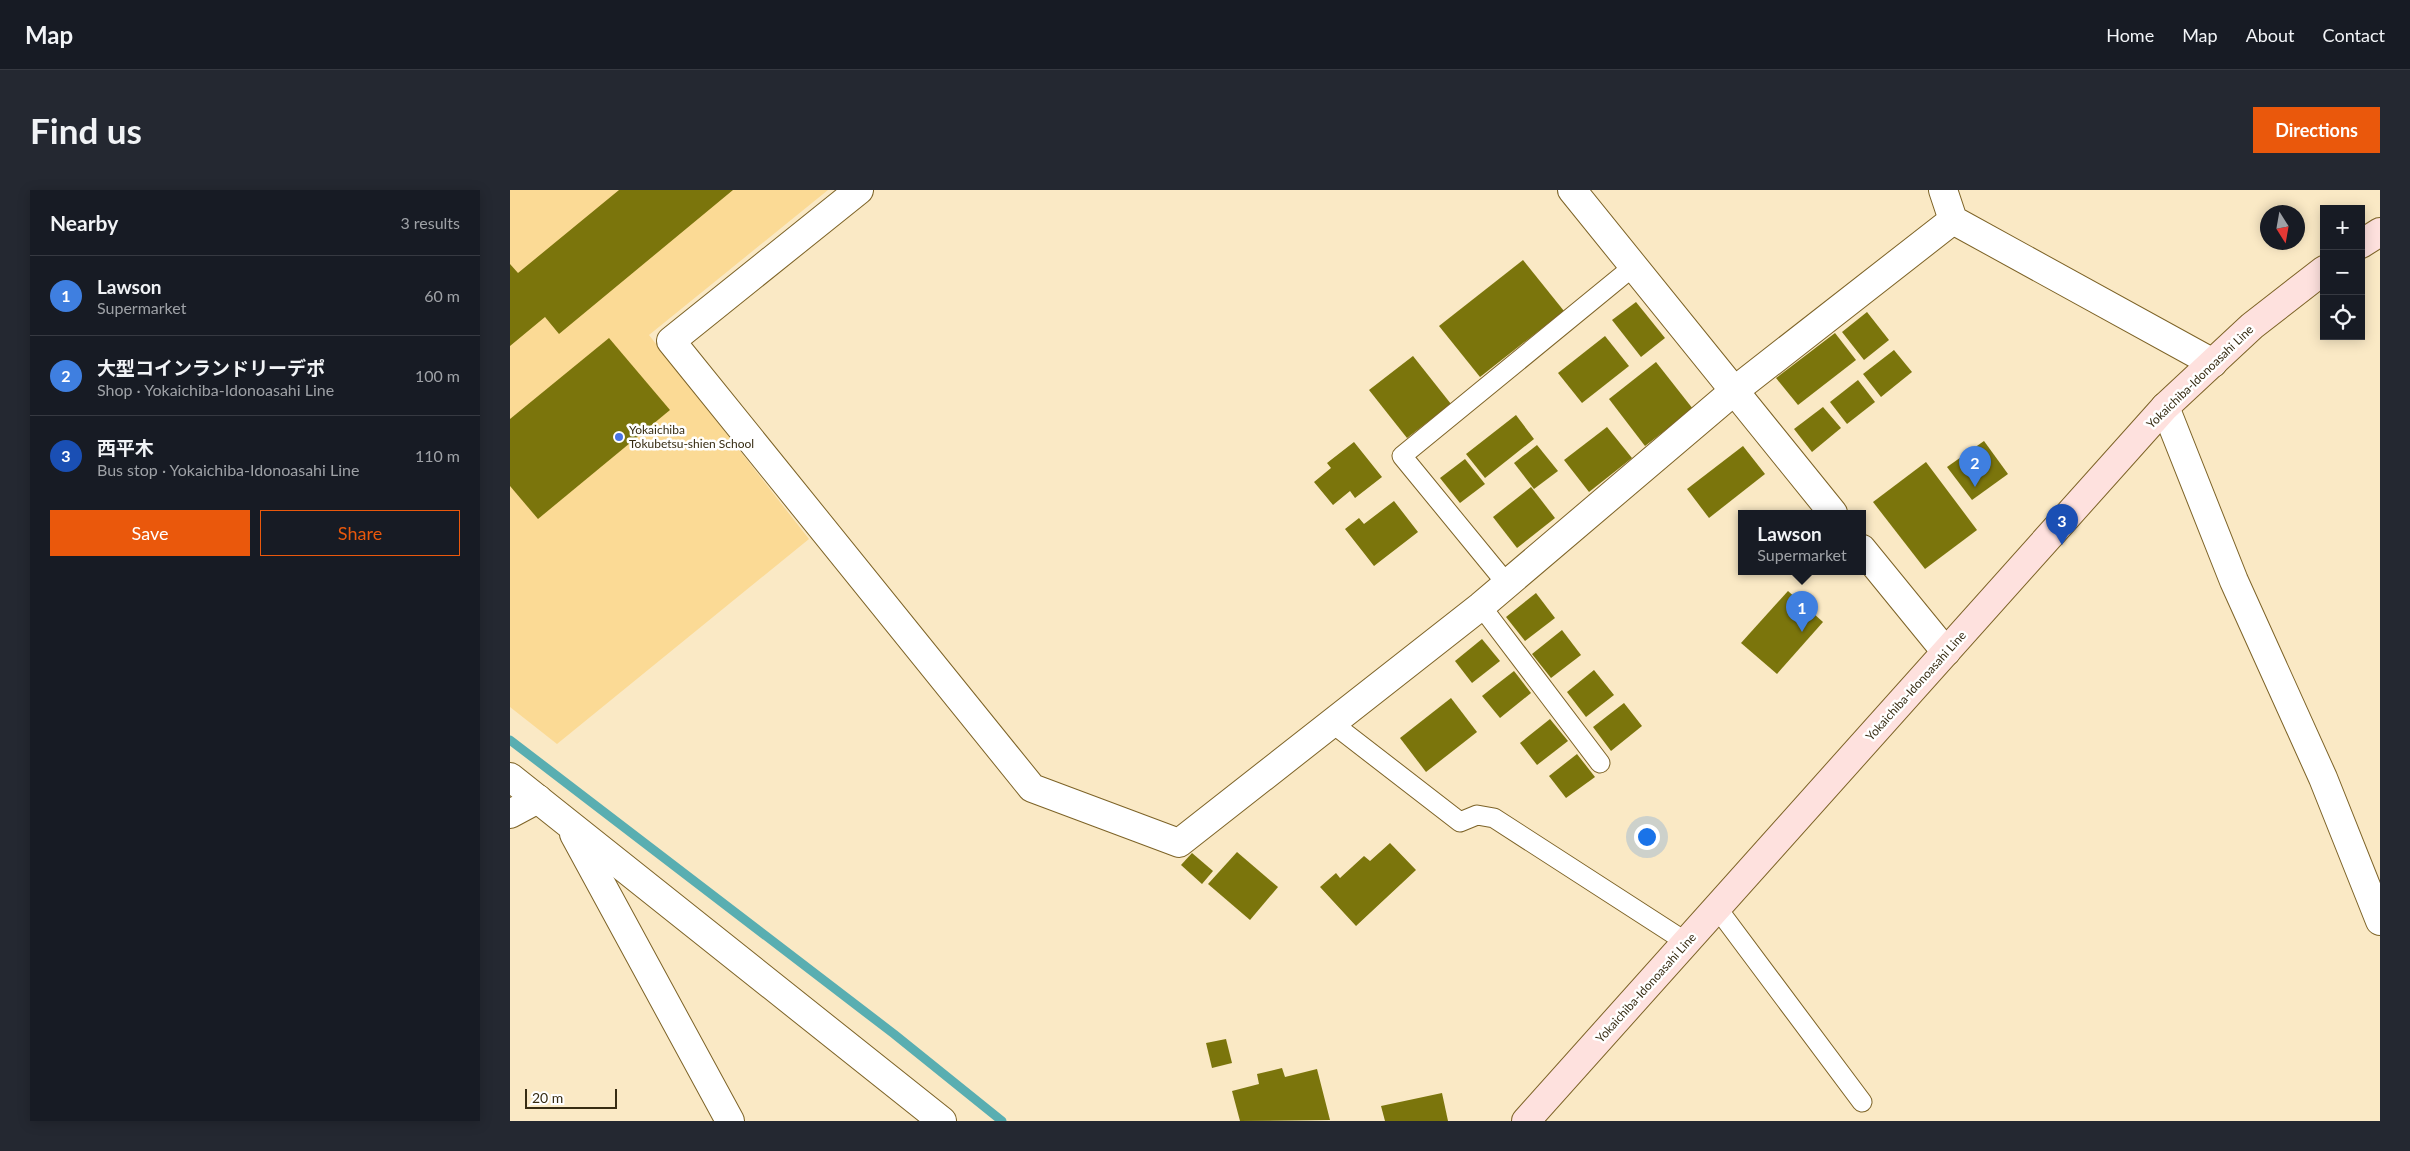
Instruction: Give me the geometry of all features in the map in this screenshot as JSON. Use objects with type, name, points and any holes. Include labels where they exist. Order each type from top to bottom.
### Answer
[{"type":"main road","points":[[2365,241],[2380,232]]},
{"type":"main road","name":"Yokaichiba-Idonoasahi Line","points":[[1526,1121],[2165,408],[2252,326],[2320,273]]},
{"type":"street","points":[[859,190],[671,341],[1032,788],[1178,843],[1481,606],[1734,392],[1953,220]]},
{"type":"street","points":[[1572,190],[1831,510]]},
{"type":"street","points":[[1943,190],[1953,220],[2212,363]]},
{"type":"street","points":[[2165,408],[2234,581],[2323,778],[2380,921]]},
{"type":"street","points":[[1866,553],[1946,652]]},
{"type":"street","points":[[510,778],[942,1121]]},
{"type":"street","points":[[510,814],[538,799]]},
{"type":"street","points":[[569,824],[730,1121]]},
{"type":"lane","points":[[1507,584],[1402,456],[1634,266]]},
{"type":"lane","points":[[1481,606],[1600,762]]},
{"type":"lane","points":[[1332,722],[1460,822],[1477,815],[1494,818],[1686,942]]},
{"type":"lane","points":[[1717,908],[1862,1102]]},
{"type":"shaded area","name":"Yokaichiba Tokubetsu-shien School","points":[[510,190],[828,190],[649,335],[809,539],[557,744],[510,707]]},
{"type":"building","points":[[619,190],[733,190],[559,334],[545,317],[510,346],[510,264],[518,273]]},
{"type":"building","points":[[1523,260],[1564,311],[1480,377],[1439,326]]},
{"type":"building","points":[[1636,302],[1665,338],[1641,357],[1612,320]]},
{"type":"building","points":[[1867,312],[1889,340],[1864,360],[1842,332]]},
{"type":"building","points":[[1835,333],[1856,360],[1798,405],[1776,378]]},
{"type":"building","points":[[1605,336],[1629,366],[1582,403],[1558,373]]},
{"type":"building","points":[[609,338],[670,410],[538,519],[510,486],[510,419]]},
{"type":"building","points":[[1894,350],[1912,372],[1881,397],[1863,374]]},
{"type":"building","points":[[1413,356],[1451,404],[1407,438],[1369,390]]},
{"type":"building","points":[[1656,362],[1693,409],[1645,446],[1609,399]]},
{"type":"building","points":[[1858,380],[1875,402],[1847,424],[1830,402]]},
{"type":"building","points":[[1823,407],[1841,428],[1812,452],[1794,429]]},
{"type":"building","points":[[1516,415],[1534,439],[1485,478],[1466,454]]},
{"type":"building","points":[[1607,427],[1632,458],[1589,492],[1564,460]]},
{"type":"building","points":[[1984,441],[2008,474],[1972,500],[1947,467]]},
{"type":"building","points":[[1354,442],[1382,477],[1355,498],[1350,491],[1333,505],[1314,482],[1331,468],[1327,463]]},
{"type":"building","points":[[1537,445],[1558,471],[1534,489],[1514,463]]},
{"type":"building","points":[[1743,446],[1765,474],[1709,518],[1687,489]]},
{"type":"building","points":[[1465,459],[1485,484],[1460,503],[1440,478]]},
{"type":"building","points":[[1926,462],[1977,530],[1925,569],[1873,502]]},
{"type":"building","points":[[1531,487],[1555,518],[1517,548],[1493,517]]},
{"type":"building","points":[[1394,501],[1418,532],[1374,566],[1345,529],[1359,518],[1364,524]]},
{"type":"building","points":[[1788,591],[1823,622],[1777,674],[1741,643]]},
{"type":"building","points":[[1536,593],[1555,618],[1525,641],[1506,617]]},
{"type":"building","points":[[1562,630],[1581,655],[1551,678],[1532,654]]},
{"type":"building","points":[[1482,639],[1500,661],[1472,683],[1455,661]]},
{"type":"building","points":[[1594,670],[1614,695],[1586,717],[1567,692]]},
{"type":"building","points":[[1514,671],[1531,693],[1500,718],[1482,696]]},
{"type":"building","points":[[1451,698],[1477,732],[1426,772],[1400,738]]},
{"type":"building","points":[[1624,703],[1642,726],[1611,751],[1593,727]]},
{"type":"building","points":[[1550,719],[1568,741],[1537,765],[1520,743]]},
{"type":"building","points":[[1577,754],[1595,777],[1566,798],[1549,776]]},
{"type":"building","points":[[1390,843],[1416,870],[1356,926],[1320,887],[1336,873],[1340,878],[1364,856],[1370,861]]},
{"type":"building","points":[[1237,852],[1278,887],[1250,920],[1208,884]]},
{"type":"building","points":[[1192,853],[1213,871],[1202,884],[1181,865]]},
{"type":"building","points":[[1226,1039],[1232,1063],[1212,1068],[1206,1043]]},
{"type":"building","points":[[1282,1068],[1285,1077],[1317,1069],[1330,1120],[1240,1121],[1232,1091],[1259,1084],[1257,1074]]},
{"type":"building","points":[[1442,1093],[1448,1121],[1385,1121],[1381,1106]]},
{"type":"waterway","points":[[510,740],[894,1034],[1002,1121]]},
{"type":"place","name":"Yokaichiba Tokubetsu-shien School","points":[[619,437]]},
{"type":"place","name":"大型コインランドリーデポ","points":[[1975,487]]},
{"type":"place","name":"西平木","points":[[2062,545]]},
{"type":"place","name":"Lawson","points":[[1802,632]]}]
